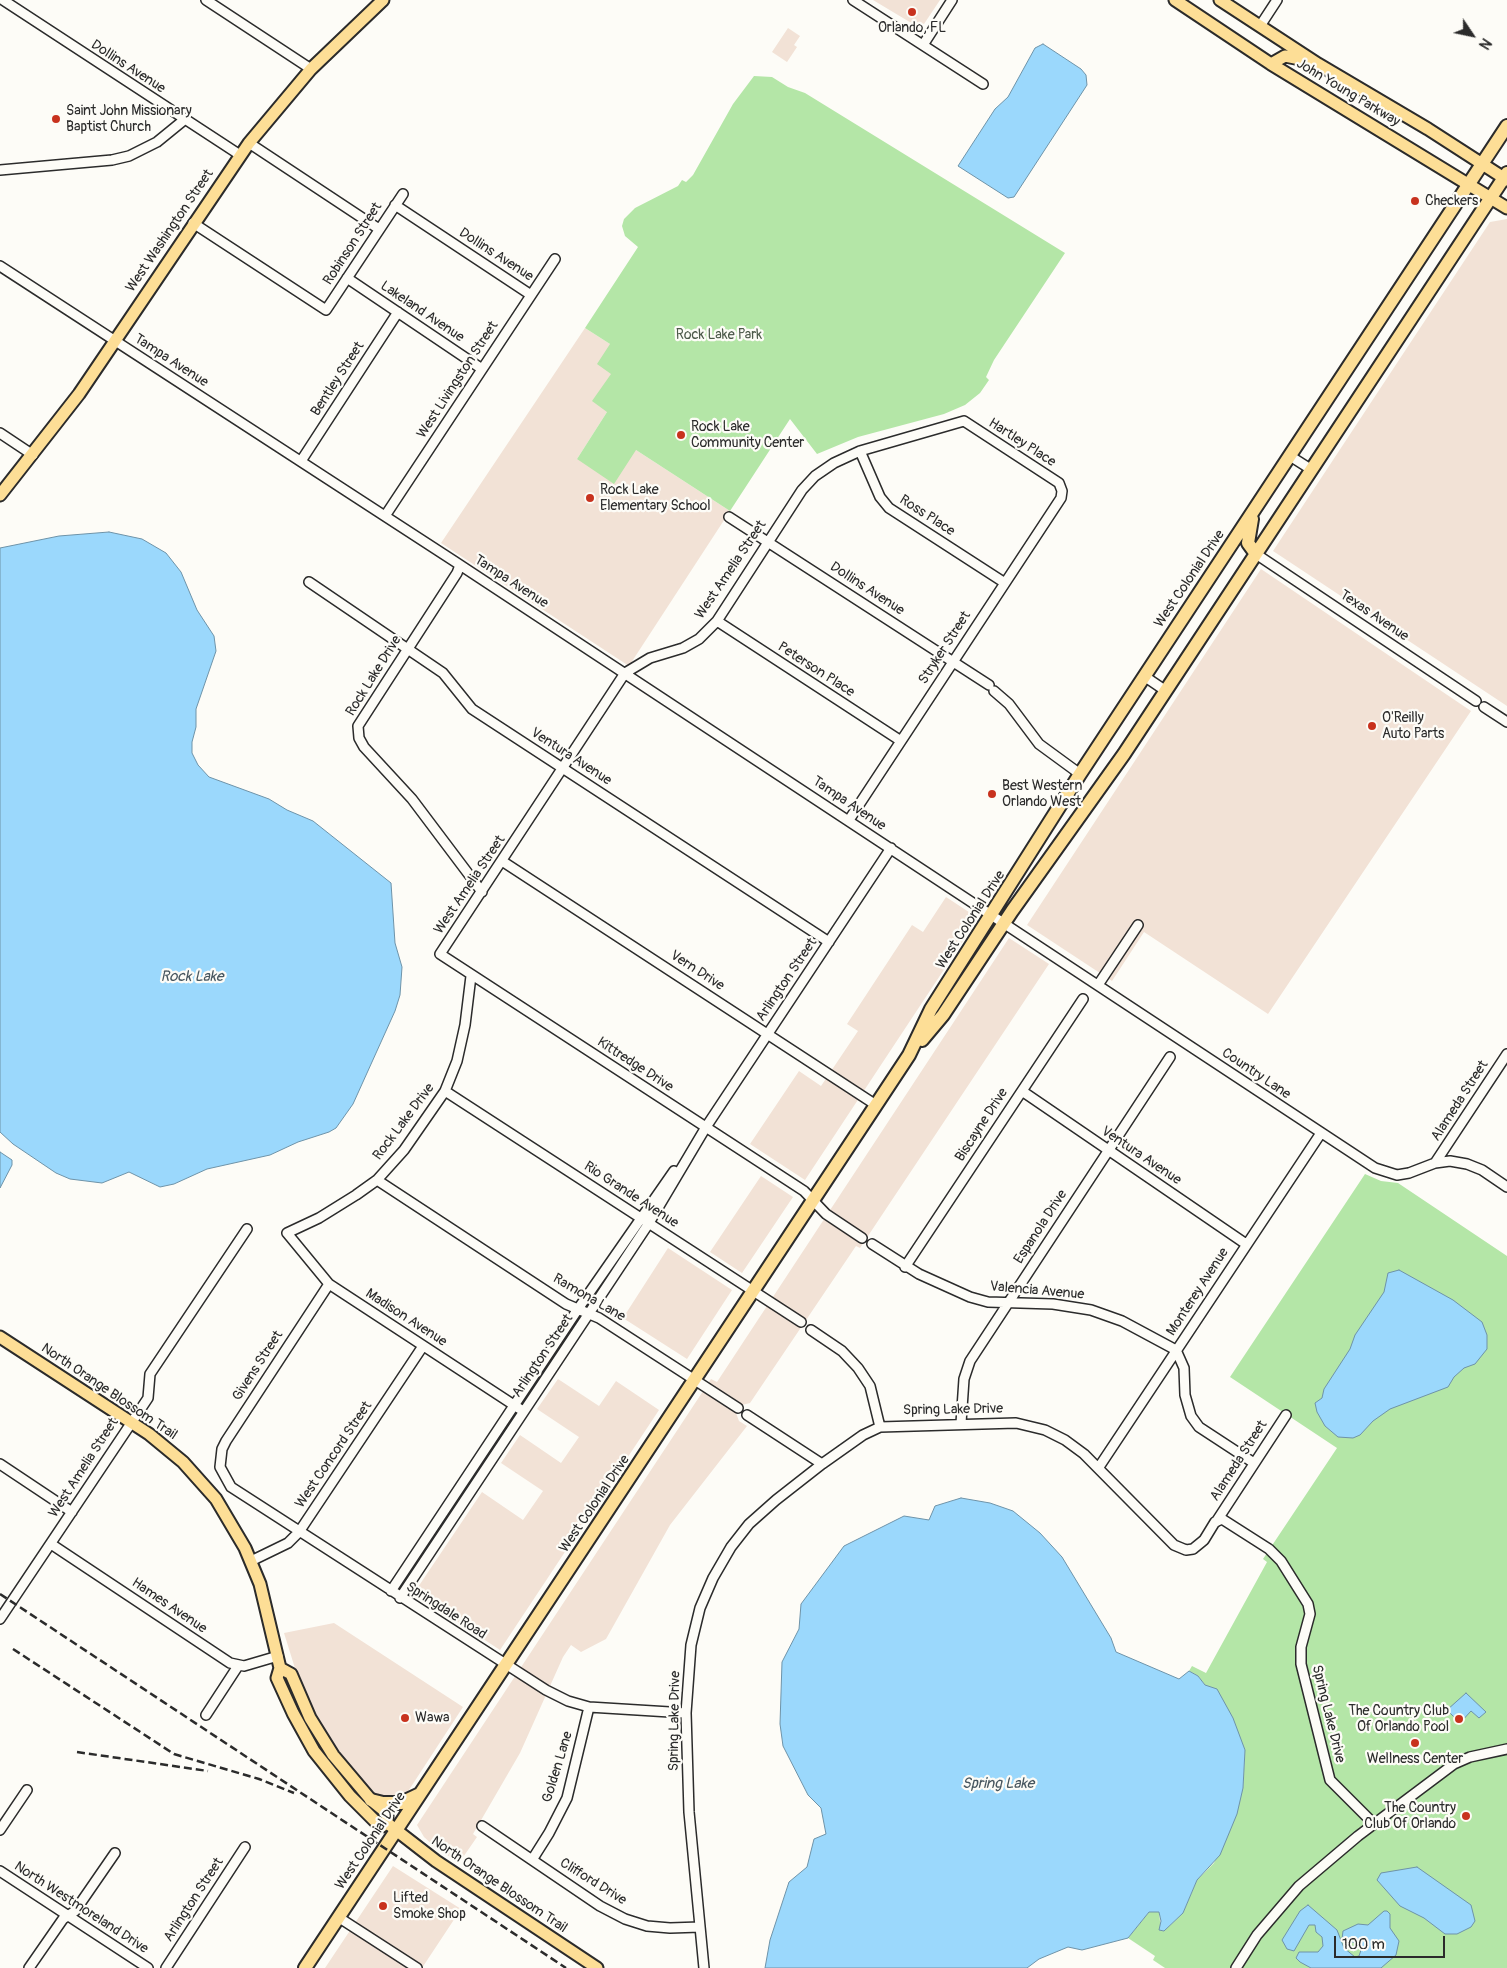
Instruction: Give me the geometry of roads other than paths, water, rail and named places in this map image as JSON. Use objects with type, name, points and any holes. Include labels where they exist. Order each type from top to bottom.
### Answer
[{"type":"highway","name":"West Colonial Drive","points":[[909,1055],[931,1009],[1080,774],[1507,126]]},
{"type":"highway","name":"West Colonial Drive","points":[[305,1968],[392,1827],[422,1792],[909,1055],[943,1015],[1005,922],[1118,763],[1506,177]]},
{"type":"highway","points":[[1255,510],[1248,535],[1248,544],[1256,554]]},
{"type":"highway","points":[[371,1800],[383,1804],[401,1802],[422,1792]]},
{"type":"main road","name":"West Washington Street","points":[[0,495],[33,455],[115,342],[248,143],[311,69],[383,0]]},
{"type":"main road","name":"John Young Parkway","points":[[1175,0],[1271,64],[1469,183],[1507,208]]},
{"type":"main road","name":"John Young Parkway","points":[[1220,0],[1318,64],[1506,177]]},
{"type":"main road","points":[[1271,64],[1286,56],[1318,64]]},
{"type":"main road","name":"North Orange Blossom Trail","points":[[0,1337],[131,1422],[166,1447],[206,1487],[227,1515],[251,1561],[267,1608],[279,1662],[278,1678],[293,1713],[314,1751],[350,1796],[377,1823],[382,1826],[392,1827],[436,1861],[597,1968]]},
{"type":"main road","name":"North Orange Blossom Trail","points":[[279,1662],[291,1674],[310,1718],[333,1755],[371,1800],[387,1813],[392,1827]]},
{"type":"street","name":"Dollins Avenue","points":[[3,0],[240,155]]},
{"type":"street","points":[[206,0],[311,69]]},
{"type":"street","points":[[853,0],[983,84]]},
{"type":"street","points":[[922,45],[952,0]]},
{"type":"street","points":[[1260,26],[1277,0]]},
{"type":"street","points":[[0,170],[112,160],[129,156],[157,142],[184,120]]},
{"type":"street","points":[[248,143],[379,229]]},
{"type":"street","name":"Robinson Street","points":[[193,223],[326,310],[402,194]]},
{"type":"street","name":"Dollins Avenue","points":[[395,205],[532,295]]},
{"type":"street","name":"West Livingston Street","points":[[385,516],[555,259]]},
{"type":"street","name":"Tampa Avenue","points":[[0,266],[1005,922]]},
{"type":"street","name":"Lakeland Avenue","points":[[347,278],[482,369]]},
{"type":"street","name":"Bentley Street","points":[[301,461],[398,312]]},
{"type":"street","name":"West Amelia Street","points":[[440,954],[625,673],[650,658],[683,648],[699,639],[717,621],[802,490],[815,476],[834,463],[860,451],[964,421]]},
{"type":"street","name":"Hartley Place","points":[[964,421],[1059,483],[1062,491]]},
{"type":"street","points":[[0,433],[33,455]]},
{"type":"street","name":"Ross Place","points":[[860,451],[880,497],[889,508],[1004,583]]},
{"type":"street","points":[[1290,456],[1312,470]]},
{"type":"street","name":"Stryker Street","points":[[848,820],[1061,498],[1062,491]]},
{"type":"street","name":"Dollins Avenue","points":[[729,517],[992,688],[1009,704],[1038,744],[1080,774]]},
{"type":"street","name":"Texas Avenue","points":[[1256,554],[1507,722]]},
{"type":"street","name":"Rock Lake Drive","points":[[460,565],[457,573],[358,726],[359,738],[364,747],[432,825],[482,892]]},
{"type":"street","name":"Ventura Avenue","points":[[309,582],[443,673],[472,710],[829,942]]},
{"type":"street","name":"Peterson Place","points":[[717,621],[901,742]]},
{"type":"street","points":[[1144,676],[1166,691]]},
{"type":"street","name":"Arlington Street","points":[[400,1598],[649,1223],[706,1127],[890,848]]},
{"type":"street","name":"Vern Drive","points":[[502,861],[876,1105]]},
{"type":"street","name":"Country Lane","points":[[1005,922],[1321,1133],[1385,1173],[1409,1173],[1435,1163],[1450,1161],[1467,1164],[1482,1170],[1507,1187]]},
{"type":"street","points":[[1098,985],[1138,925]]},
{"type":"street","name":"Kittredge Drive","points":[[440,954],[471,976],[804,1191],[813,1201]]},
{"type":"street","name":"Rock Lake Drive","points":[[286,1233],[326,1214],[377,1180],[404,1150],[445,1091],[456,1061],[465,1025],[471,976]]},
{"type":"street","name":"Biscayne Drive","points":[[905,1267],[1083,999]]},
{"type":"street","name":"Alameda Street","points":[[1435,1163],[1507,1054]]},
{"type":"street","name":"Espanola Drive","points":[[961,1423],[964,1379],[970,1362],[1170,1057]]},
{"type":"street","name":"Rio Grande Avenue","points":[[445,1091],[801,1322]]},
{"type":"street","name":"Ventura Avenue","points":[[1022,1091],[1246,1244]]},
{"type":"street","name":"Arlington Street","points":[[391,1591],[640,1217],[706,1127]]},
{"type":"street","name":"Monterey Avenue","points":[[1099,1467],[1321,1133]]},
{"type":"street","name":"Ramona Lane","points":[[377,1180],[566,1304],[599,1318],[738,1408]]},
{"type":"street","points":[[813,1201],[826,1214],[862,1238]]},
{"type":"street","name":"West Amelia Street","points":[[0,1619],[148,1398],[150,1374],[247,1229]]},
{"type":"street","name":"Madison Avenue","points":[[286,1233],[329,1284],[523,1411]]},
{"type":"street","name":"Valencia Avenue","points":[[872,1244],[905,1267],[970,1297],[988,1302],[1053,1304],[1091,1310],[1122,1321],[1176,1350]]},
{"type":"street","name":"Givens Street","points":[[220,1467],[222,1449],[227,1439],[329,1284]]},
{"type":"street","points":[[812,1330],[842,1351],[858,1368],[870,1386],[880,1427]]},
{"type":"street","name":"West Concord Street","points":[[251,1561],[288,1543],[299,1532],[423,1346]]},
{"type":"street","points":[[1176,1350],[1184,1368],[1185,1396],[1191,1416],[1199,1427],[1254,1463]]},
{"type":"street","points":[[747,1415],[822,1464]]},
{"type":"street","name":"Alameda Street","points":[[1216,1522],[1286,1415]]},
{"type":"street","name":"Spring Lake Drive","points":[[704,1968],[689,1812],[686,1713],[691,1645],[700,1608],[713,1578],[731,1547],[749,1524],[822,1464],[863,1435],[880,1427],[961,1423],[1016,1423],[1045,1430],[1065,1440],[1099,1467],[1174,1545],[1181,1549],[1192,1549],[1198,1546],[1219,1519],[1226,1520],[1270,1549],[1304,1593],[1310,1614],[1302,1647],[1301,1664],[1330,1780],[1374,1824]]},
{"type":"street","points":[[0,1464],[72,1512]]},
{"type":"street","name":"Springdale Road","points":[[220,1467],[231,1487],[400,1598],[546,1690],[568,1701],[589,1707],[686,1713]]},
{"type":"street","name":"Hames Avenue","points":[[51,1544],[238,1666]]},
{"type":"street","points":[[206,1715],[238,1666],[279,1662]]},
{"type":"street","name":"Golden Lane","points":[[532,1860],[566,1798],[589,1707]]},
{"type":"street","points":[[1236,1968],[1257,1935],[1300,1886],[1374,1824],[1454,1764],[1470,1757],[1507,1749]]},
{"type":"street","points":[[0,1830],[28,1790]]},
{"type":"street","name":"Clifford Drive","points":[[482,1826],[600,1906],[626,1919],[647,1926],[670,1928],[700,1927]]},
{"type":"street","name":"Arlington Street","points":[[166,1968],[245,1847]]},
{"type":"street","points":[[29,1968],[59,1924],[75,1911],[115,1853]]},
{"type":"street","name":"North Westmoreland Drive","points":[[0,1871],[148,1968]]},
{"type":"street","points":[[338,1917],[417,1968]]},
{"type":"water","points":[[1043,44],[1081,69],[1086,75],[1087,85],[1014,197],[1008,198],[958,166],[995,109],[1008,97],[1035,48]]},
{"type":"water","name":"Rock Lake","points":[[109,532],[142,539],[166,553],[181,572],[197,610],[214,636],[216,651],[196,709],[196,727],[192,742],[192,753],[198,765],[209,777],[269,799],[287,810],[313,821],[391,883],[395,943],[402,967],[400,995],[395,1011],[353,1104],[336,1128],[270,1155],[207,1169],[174,1184],[160,1187],[129,1172],[102,1183],[70,1179],[56,1173],[13,1144],[0,1132],[0,548],[59,536]]},
{"type":"water","points":[[0,1152],[12,1160],[12,1165],[0,1188]]},
{"type":"water","points":[[1399,1270],[1453,1300],[1482,1322],[1487,1335],[1487,1349],[1475,1364],[1464,1368],[1454,1377],[1448,1387],[1390,1409],[1373,1421],[1360,1435],[1353,1438],[1338,1437],[1325,1426],[1317,1412],[1315,1403],[1322,1398],[1324,1389],[1350,1349],[1355,1335],[1384,1292],[1388,1273]]},
{"type":"water","name":"Spring Lake","points":[[961,1498],[990,1503],[1013,1511],[1040,1533],[1062,1557],[1111,1638],[1116,1652],[1179,1679],[1189,1671],[1198,1676],[1205,1685],[1217,1689],[1233,1718],[1245,1750],[1243,1788],[1237,1814],[1220,1855],[1197,1880],[1183,1913],[1164,1931],[1159,1930],[1161,1921],[1159,1912],[1149,1912],[1128,1938],[1082,1950],[1068,1947],[1039,1959],[1027,1968],[765,1968],[770,1940],[789,1882],[807,1867],[814,1839],[826,1834],[821,1808],[808,1795],[783,1746],[780,1724],[782,1662],[799,1629],[801,1604],[844,1546],[904,1516],[929,1520],[935,1506]]},
{"type":"water","name":"The Country Club Of Orlando Pool","points":[[1466,1693],[1486,1712],[1479,1718],[1471,1711],[1460,1723],[1447,1710]]},
{"type":"water","points":[[1417,1867],[1471,1905],[1475,1921],[1471,1927],[1457,1934],[1445,1934],[1424,1918],[1400,1906],[1377,1880],[1381,1873]]},
{"type":"water","points":[[1308,1905],[1337,1930],[1344,1948],[1355,1957],[1359,1956],[1361,1950],[1355,1943],[1342,1939],[1343,1931],[1358,1924],[1368,1925],[1384,1911],[1387,1911],[1390,1914],[1390,1928],[1399,1941],[1396,1955],[1381,1968],[1311,1968],[1300,1962],[1296,1958],[1299,1952],[1318,1952],[1323,1946],[1322,1937],[1316,1932],[1315,1925],[1309,1925],[1294,1951],[1287,1949],[1282,1940],[1300,1911]]},
{"type":"railway","points":[[0,1594],[566,1968]]},
{"type":"railway","points":[[13,1649],[174,1754],[259,1779],[294,1793]]},
{"type":"railway","points":[[77,1752],[208,1771]]},
{"type":"place","name":"Orlando, FL","points":[[912,12]]},
{"type":"place","name":"Saint John Missionary Baptist Church","points":[[56,119]]},
{"type":"place","name":"Checkers","points":[[1415,201]]},
{"type":"place","name":"Rock Lake Community Center","points":[[681,435]]},
{"type":"place","name":"Rock Lake Elementary School","points":[[590,498]]},
{"type":"place","name":"O'Reilly Auto Parts","points":[[1372,726]]},
{"type":"place","name":"Best Western Orlando West","points":[[992,794]]},
{"type":"place","name":"Wawa","points":[[405,1718]]},
{"type":"place","name":"The Country Club Of Orlando Pool","points":[[1459,1719]]},
{"type":"place","name":"Wellness Center","points":[[1415,1743]]},
{"type":"place","name":"The Country Club Of Orlando","points":[[1466,1816]]},
{"type":"place","name":"Lifted Smoke Shop","points":[[383,1906]]},
{"type":"park label","name":"Rock Lake Park","points":[[719,335]]}]
